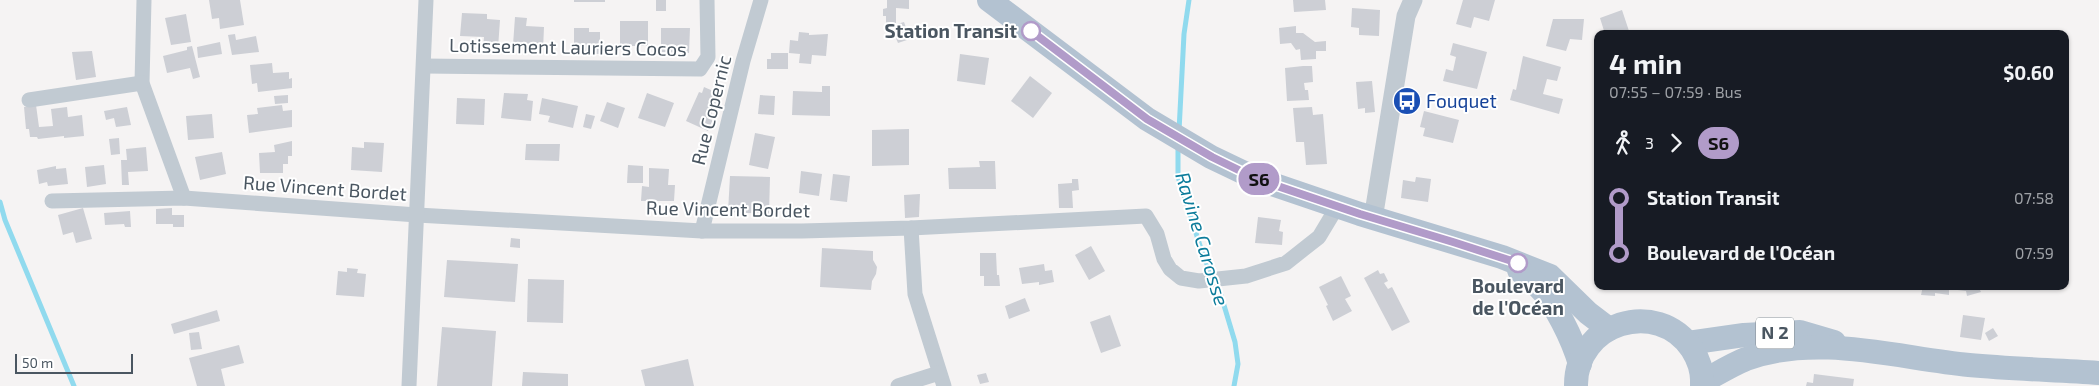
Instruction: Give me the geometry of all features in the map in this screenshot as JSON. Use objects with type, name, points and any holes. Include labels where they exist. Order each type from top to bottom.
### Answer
[{"type":"main road","points":[[989,0],[1147,119],[1212,157],[1257,179],[1373,219],[1502,257],[1550,276],[1588,313],[1609,329]]},
{"type":"main road","points":[[1502,257],[1538,286],[1566,329],[1578,375]]},
{"type":"main road","points":[[1578,375],[1586,350],[1596,338],[1622,323],[1651,322],[1665,326],[1677,333],[1688,343],[1696,355],[1702,384]]},
{"type":"main road","name":"N 2","points":[[1688,343],[1744,335],[1800,332],[1860,350]]},
{"type":"main road","name":"N 2","points":[[1702,384],[1728,367],[1770,352],[1802,349],[1860,350],[1969,365],[2099,373]]},
{"type":"street","points":[[144,0],[142,83],[184,198]]},
{"type":"street","points":[[409,386],[426,0]]},
{"type":"street","name":"Lotissement Lauriers Cocos","points":[[424,66],[700,69],[708,57],[707,0]]},
{"type":"street","name":"Rue Copernic","points":[[702,230],[743,61],[761,0]]},
{"type":"street","points":[[1373,219],[1406,16],[1413,0]]},
{"type":"street","points":[[29,100],[142,83]]},
{"type":"street","name":"Rue Vincent Bordet","points":[[52,201],[184,198],[417,215],[702,230],[802,231],[911,228],[1146,216],[1157,234],[1164,259],[1170,269],[1181,278],[1199,281],[1246,276],[1286,263],[1319,236],[1337,206]]},
{"type":"street","points":[[898,386],[942,380],[915,294],[911,228]]},
{"type":"building","points":[[209,0],[240,0],[244,25],[220,29],[219,18],[212,19]]},
{"type":"building","points":[[574,0],[605,0],[605,2],[574,2]]},
{"type":"building","points":[[656,0],[666,0],[666,11],[656,11]]},
{"type":"building","points":[[887,0],[909,0],[909,9],[896,8],[896,23],[886,24],[886,16],[883,16],[883,9],[887,8]]},
{"type":"building","points":[[1293,0],[1325,0],[1326,10],[1294,12]]},
{"type":"building","points":[[1463,0],[1495,0],[1489,21],[1474,17],[1471,28],[1456,24]]},
{"type":"building","points":[[1352,8],[1380,10],[1379,36],[1359,35],[1359,28],[1351,27]]},
{"type":"building","points":[[1622,10],[1629,30],[1604,30],[1600,18]]},
{"type":"building","points":[[462,13],[487,14],[487,19],[500,20],[498,48],[483,48],[484,37],[460,36]]},
{"type":"building","points":[[186,14],[191,42],[171,45],[165,18]]},
{"type":"building","points":[[515,17],[527,18],[526,26],[544,27],[543,50],[523,49],[524,45],[513,45]]},
{"type":"building","points":[[1553,19],[1584,19],[1582,40],[1570,39],[1566,51],[1546,46]]},
{"type":"building","points":[[620,21],[648,21],[648,46],[620,46]]},
{"type":"building","points":[[904,22],[910,39],[898,43],[895,36],[900,34],[897,24]]},
{"type":"building","points":[[1296,26],[1296,33],[1303,33],[1315,42],[1326,41],[1326,51],[1316,51],[1316,59],[1301,60],[1300,49],[1296,50],[1291,43],[1280,44],[1279,28]]},
{"type":"building","points":[[574,28],[589,28],[589,32],[600,32],[600,54],[574,53]]},
{"type":"building","points":[[661,28],[690,28],[689,53],[661,52]]},
{"type":"building","points":[[799,32],[809,33],[809,35],[828,34],[826,56],[812,55],[811,64],[799,63],[800,54],[789,53],[790,40],[798,41]]},
{"type":"building","points":[[235,34],[236,40],[256,36],[259,52],[232,55],[228,35]]},
{"type":"building","points":[[220,42],[222,54],[198,58],[197,47]]},
{"type":"building","points":[[1453,43],[1487,52],[1477,89],[1443,81],[1446,69],[1453,71],[1456,57],[1450,55]]},
{"type":"building","points":[[192,46],[200,77],[193,79],[190,68],[167,73],[163,56],[187,50],[187,47]]},
{"type":"building","points":[[92,51],[96,77],[76,80],[72,52]]},
{"type":"building","points":[[771,53],[788,53],[788,69],[767,69],[767,59],[771,59]]},
{"type":"building","points":[[960,54],[989,58],[985,85],[957,81]]},
{"type":"building","points":[[1523,56],[1561,67],[1557,81],[1547,79],[1543,94],[1563,99],[1559,114],[1510,100],[1513,89],[1516,90]]},
{"type":"building","points":[[272,63],[273,73],[289,72],[289,79],[292,78],[292,88],[258,92],[257,83],[252,84],[250,65]]},
{"type":"building","points":[[1312,66],[1313,82],[1304,83],[1305,90],[1308,90],[1309,100],[1287,101],[1285,68]]},
{"type":"building","points":[[1030,76],[1052,93],[1033,118],[1011,101]]},
{"type":"building","points":[[1372,81],[1375,112],[1365,113],[1365,108],[1358,109],[1356,82]]},
{"type":"building","points":[[822,86],[830,86],[830,116],[792,115],[793,91],[822,92]]},
{"type":"building","points":[[704,87],[720,94],[711,115],[714,117],[708,131],[686,121],[699,92],[702,93]]},
{"type":"building","points":[[504,93],[528,94],[527,100],[533,101],[531,121],[501,118]]},
{"type":"building","points":[[647,93],[674,103],[665,127],[638,118]]},
{"type":"building","points":[[288,95],[288,103],[275,104],[274,96]]},
{"type":"building","points":[[760,95],[775,96],[774,115],[758,114]]},
{"type":"building","points":[[457,98],[485,99],[484,125],[456,124]]},
{"type":"building","points":[[542,98],[578,106],[573,128],[548,122],[550,116],[539,114]]},
{"type":"building","points":[[607,102],[625,108],[618,128],[600,121]]},
{"type":"building","points":[[36,105],[39,127],[53,126],[51,109],[67,107],[68,117],[82,115],[84,136],[38,139],[37,137],[30,137],[29,129],[26,129],[24,107]]},
{"type":"building","points":[[282,105],[283,111],[292,110],[292,127],[249,133],[247,115],[258,114],[257,108]]},
{"type":"building","points":[[127,107],[131,125],[116,127],[114,118],[106,120],[104,111]]},
{"type":"building","points":[[1312,107],[1313,115],[1323,114],[1327,164],[1306,165],[1304,142],[1296,142],[1293,108]]},
{"type":"building","points":[[1424,111],[1459,120],[1453,143],[1423,136],[1425,128],[1420,127]]},
{"type":"building","points":[[212,114],[214,138],[188,140],[186,116]]},
{"type":"building","points":[[586,114],[595,116],[591,129],[583,127]]},
{"type":"building","points":[[909,129],[909,165],[872,166],[872,130]]},
{"type":"building","points":[[755,133],[775,137],[768,169],[749,165]]},
{"type":"building","points":[[119,138],[120,154],[111,155],[109,139]]},
{"type":"building","points":[[292,141],[292,156],[288,156],[288,164],[283,164],[283,173],[260,173],[259,153],[275,152],[274,145]]},
{"type":"building","points":[[364,142],[384,143],[382,172],[351,170],[352,147],[364,148]]},
{"type":"building","points":[[526,144],[560,144],[559,161],[525,160]]},
{"type":"building","points":[[146,147],[148,171],[128,172],[129,185],[122,185],[121,160],[127,160],[126,149]]},
{"type":"building","points":[[222,152],[226,174],[200,180],[195,157]]},
{"type":"building","points":[[979,161],[995,161],[996,189],[949,189],[948,168],[980,167]]},
{"type":"building","points":[[104,165],[106,184],[87,187],[85,167]]},
{"type":"building","points":[[628,165],[643,166],[643,183],[627,183]]},
{"type":"building","points":[[56,166],[56,169],[66,168],[68,184],[48,186],[47,182],[39,184],[37,170]]},
{"type":"building","points":[[649,168],[669,169],[668,185],[675,185],[674,201],[641,201],[642,186],[649,187]]},
{"type":"building","points":[[801,171],[822,174],[819,196],[799,193]]},
{"type":"building","points":[[833,174],[850,176],[847,202],[830,200]]},
{"type":"building","points":[[730,176],[770,177],[769,214],[728,212]]},
{"type":"building","points":[[1416,177],[1431,179],[1428,202],[1401,198],[1403,180],[1415,182]]},
{"type":"building","points":[[1072,179],[1078,179],[1079,190],[1072,191],[1073,208],[1059,208],[1058,184],[1072,183]]},
{"type":"building","points":[[920,194],[919,217],[905,218],[904,195]]},
{"type":"building","points":[[83,208],[92,239],[76,243],[73,232],[63,235],[58,215]]},
{"type":"building","points":[[172,208],[172,215],[184,215],[184,227],[173,227],[173,224],[156,224],[156,209]]},
{"type":"building","points":[[130,211],[131,227],[125,227],[124,224],[105,225],[104,213]]},
{"type":"building","points":[[1258,217],[1281,220],[1279,231],[1283,232],[1282,245],[1255,243]]},
{"type":"building","points":[[511,238],[520,239],[520,248],[510,247]]},
{"type":"building","points":[[1091,246],[1105,271],[1089,280],[1075,255]]},
{"type":"building","points":[[822,248],[873,251],[873,260],[877,267],[871,290],[820,287]]},
{"type":"building","points":[[980,253],[996,253],[997,275],[999,275],[1000,286],[984,286],[984,276],[980,276]]},
{"type":"building","points":[[447,260],[518,264],[515,302],[444,297]]},
{"type":"building","points":[[1044,264],[1045,271],[1052,270],[1054,282],[1039,285],[1039,282],[1022,284],[1019,268]]},
{"type":"building","points":[[347,268],[358,269],[357,273],[366,274],[364,297],[336,295],[338,271],[347,272]]},
{"type":"building","points":[[1378,270],[1380,274],[1384,273],[1388,281],[1384,283],[1388,289],[1392,287],[1410,322],[1392,331],[1364,278]]},
{"type":"building","points":[[1341,276],[1351,296],[1345,299],[1352,311],[1333,321],[1319,287]]},
{"type":"building","points":[[528,279],[564,280],[563,323],[527,322]]},
{"type":"building","points":[[1922,290],[1949,290],[1949,295],[1935,293],[1935,296],[1921,295]]},
{"type":"building","points":[[1958,290],[1980,290],[1981,292],[1967,296],[1966,291]]},
{"type":"building","points":[[1025,298],[1030,311],[1009,319],[1005,306]]},
{"type":"building","points":[[217,310],[220,321],[174,334],[171,324]]},
{"type":"building","points":[[1110,315],[1121,346],[1101,353],[1090,322]]},
{"type":"building","points":[[1963,315],[1985,318],[1981,340],[1960,337]]},
{"type":"building","points":[[442,327],[496,331],[492,386],[437,386]]},
{"type":"building","points":[[1993,328],[1998,336],[1989,341],[1985,333]]},
{"type":"building","points":[[199,332],[202,349],[191,350],[189,333]]},
{"type":"building","points":[[239,345],[244,363],[221,369],[225,386],[197,386],[189,358]]},
{"type":"building","points":[[688,359],[694,386],[645,386],[641,370]]},
{"type":"building","points":[[523,372],[568,374],[568,386],[522,386]]},
{"type":"building","points":[[986,373],[989,382],[980,384],[977,375]]},
{"type":"building","points":[[1814,374],[1854,379],[1853,386],[1806,386],[1807,382],[1813,383]]},
{"type":"waterway","name":"Ravine Carosse","points":[[1179,131],[1184,34],[1189,0]]},
{"type":"waterway","name":"Ravine Carosse","points":[[1178,144],[1178,177],[1204,258],[1220,292],[1235,342],[1238,364],[1234,386]]},
{"type":"waterway","points":[[0,202],[5,220],[74,386]]},
{"type":"bus line","name":"S6","points":[[1031,31],[1147,119],[1212,157],[1257,179],[1360,214],[1518,263]]},
{"type":"place","name":"Station Transit","points":[[1031,31]]},
{"type":"place","name":"Fouquet","points":[[1407,101]]},
{"type":"place","name":"Boulevard de l'Océan","points":[[1518,263]]}]
